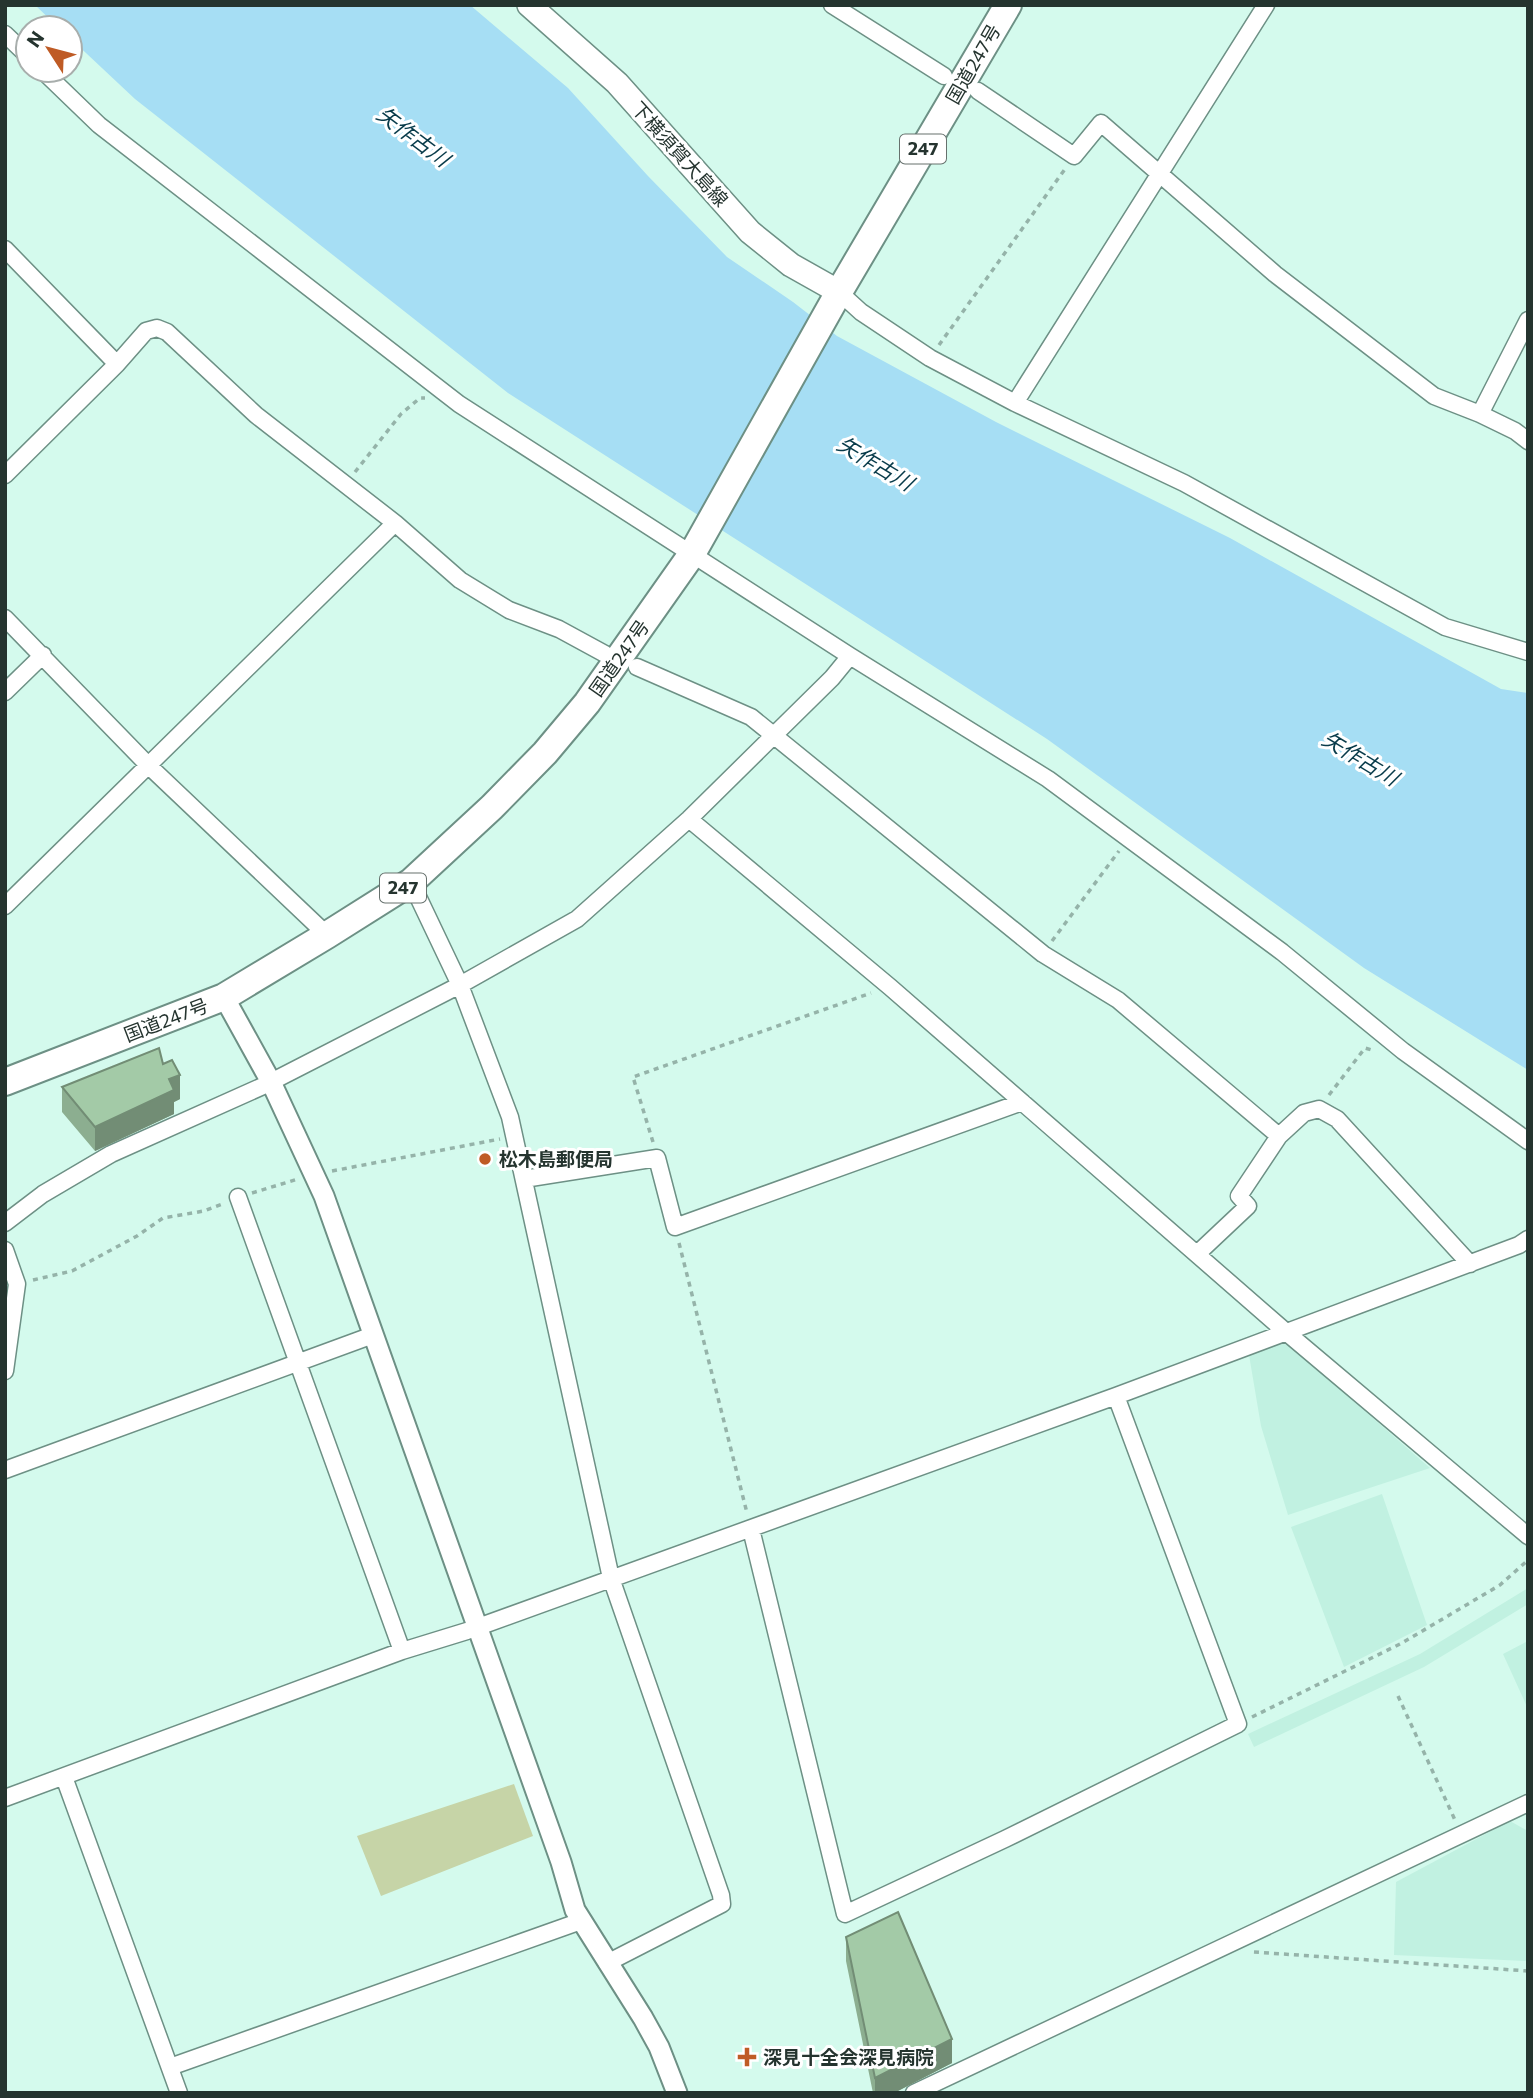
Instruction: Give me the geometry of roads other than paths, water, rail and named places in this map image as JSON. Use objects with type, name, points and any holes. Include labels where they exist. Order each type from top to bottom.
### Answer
[{"type":"highway","name":"国道247号","points":[[5,1082],[224,997],[411,882],[492,807],[587,703],[692,554],[839,292],[1008,5]]},
{"type":"main road","name":"下横須賀大島線","points":[[529,5],[617,83],[750,232],[791,265],[839,292]]},
{"type":"street","points":[[832,5],[944,76]]},
{"type":"street","points":[[1014,403],[1266,5]]},
{"type":"street","points":[[57,84],[99,125],[458,404],[850,656],[1048,779],[1282,951],[1403,1051],[1528,1141]]},
{"type":"street","points":[[978,91],[1074,156],[1101,124],[1275,274],[1434,396],[1480,414],[1515,431],[1528,441]]},
{"type":"street","points":[[5,249],[117,364]]},
{"type":"street","points":[[839,292],[861,312],[930,358],[1014,403],[1184,483],[1445,627],[1528,652]]},
{"type":"street","points":[[1480,414],[1518,334],[1528,320]]},
{"type":"street","points":[[5,475],[117,364],[146,331],[157,328],[167,332],[256,415],[395,523],[460,580],[499,604],[559,629],[605,654]]},
{"type":"street","points":[[5,906],[395,523]]},
{"type":"street","points":[[5,618],[149,766],[327,936]]},
{"type":"street","points":[[5,692],[43,655]]},
{"type":"street","points":[[5,1223],[43,1194],[110,1154],[271,1082],[460,985],[577,919],[689,819],[832,678],[850,656]]},
{"type":"street","points":[[637,667],[751,717],[1043,954],[1118,1000],[1279,1136]]},
{"type":"street","points":[[689,819],[890,987],[1286,1332],[1528,1536]]},
{"type":"street","points":[[411,882],[460,985],[510,1117],[611,1578],[721,1895],[722,1904],[607,1964]]},
{"type":"street","points":[[224,997],[271,1082],[316,1175],[561,1862],[575,1910],[643,2018],[659,2047],[677,2093]]},
{"type":"street","points":[[524,1179],[657,1158],[675,1227],[1022,1102]]},
{"type":"street","points":[[1198,1254],[1248,1206],[1240,1196],[1279,1136],[1304,1113],[1319,1109],[1337,1119],[1470,1264]]},
{"type":"street","points":[[238,1198],[402,1651]]},
{"type":"street","points":[[5,1798],[402,1651],[751,1529],[1525,1246]]},
{"type":"street","points":[[5,1250],[18,1283],[5,1371]]},
{"type":"street","points":[[5,1470],[373,1335]]},
{"type":"street","points":[[751,1529],[845,1914],[1005,1839],[1238,1724],[1116,1396]]},
{"type":"street","points":[[64,1777],[179,2093]]},
{"type":"street","points":[[914,2093],[1528,1803]]},
{"type":"street","points":[[170,2067],[582,1921]]},
{"type":"water","name":"矢作古川","points":[[35,5],[470,5],[568,88],[727,257],[837,336],[996,422],[1230,538],[1501,689],[1528,693],[1528,1070],[1364,968],[1047,739],[508,393],[135,99],[84,51],[84,14],[44,14]]},
{"type":"place","name":"松木島郵便局","points":[[485,1159]]},
{"type":"place","name":"深見十全会深見病院","points":[[747,2057]]}]
